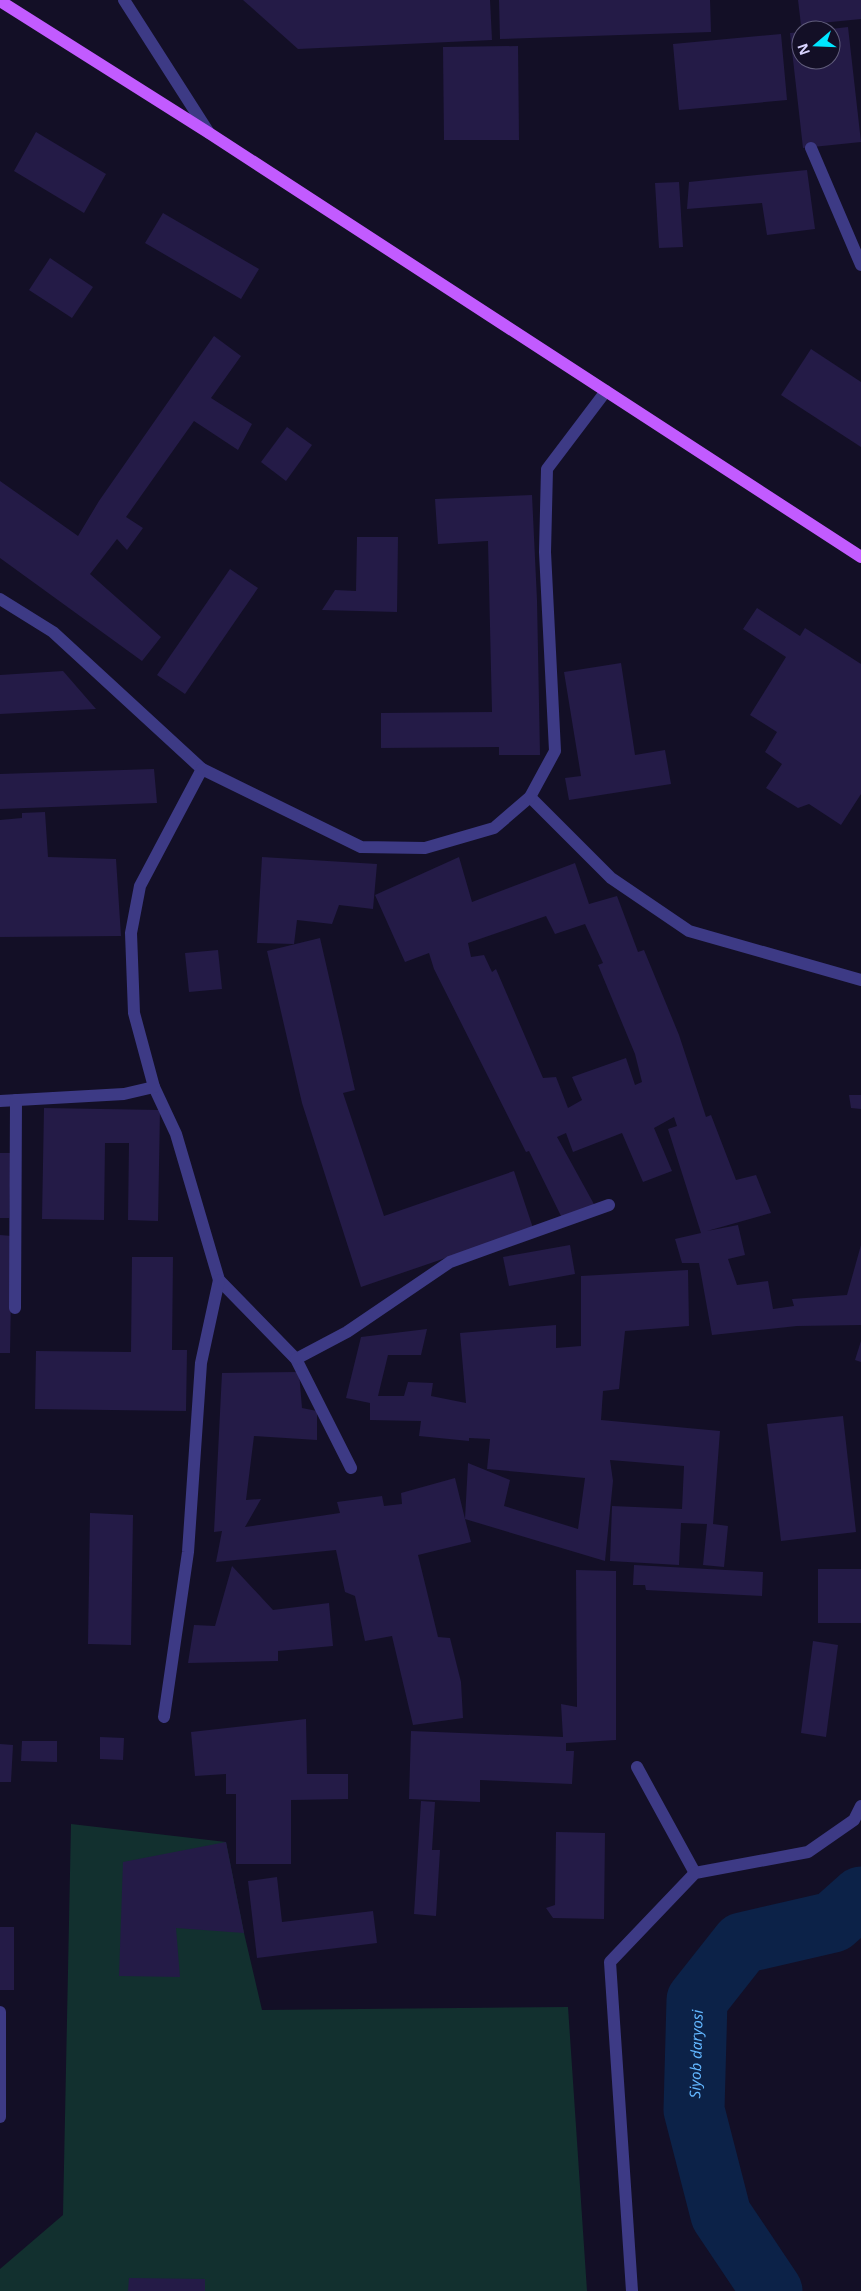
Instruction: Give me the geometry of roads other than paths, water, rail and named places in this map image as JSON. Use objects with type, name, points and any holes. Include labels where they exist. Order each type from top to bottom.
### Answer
[{"type":"main road","points":[[0,1],[209,132],[606,391],[860,552]]},
{"type":"street","points":[[124,0],[209,132]]},
{"type":"street","points":[[811,148],[861,265]]},
{"type":"street","points":[[0,599],[53,632],[202,768],[362,847],[425,848],[494,828],[530,797],[555,752],[545,552],[546,469],[606,391]]},
{"type":"street","points":[[202,768],[140,886],[131,933],[134,1013],[154,1087],[176,1134],[219,1280],[296,1359],[351,1468]]},
{"type":"street","points":[[530,797],[611,878],[689,930],[861,980]]},
{"type":"street","points":[[0,1102],[124,1094],[154,1087]]},
{"type":"street","points":[[15,1308],[16,1100]]},
{"type":"street","points":[[296,1359],[347,1332],[450,1262],[609,1205]]},
{"type":"street","points":[[164,1717],[188,1552],[201,1363],[219,1280]]},
{"type":"street","points":[[637,1767],[695,1873]]},
{"type":"street","points":[[632,2291],[610,1962],[695,1873],[808,1852],[854,1820],[861,1806]]},
{"type":"street","points":[[0,2012],[0,2117]]},
{"type":"waterway","name":"Siyob daryosi","points":[[772,2291],[721,2215],[694,2110],[697,2000],[742,1943],[833,1922],[861,1897]]}]
